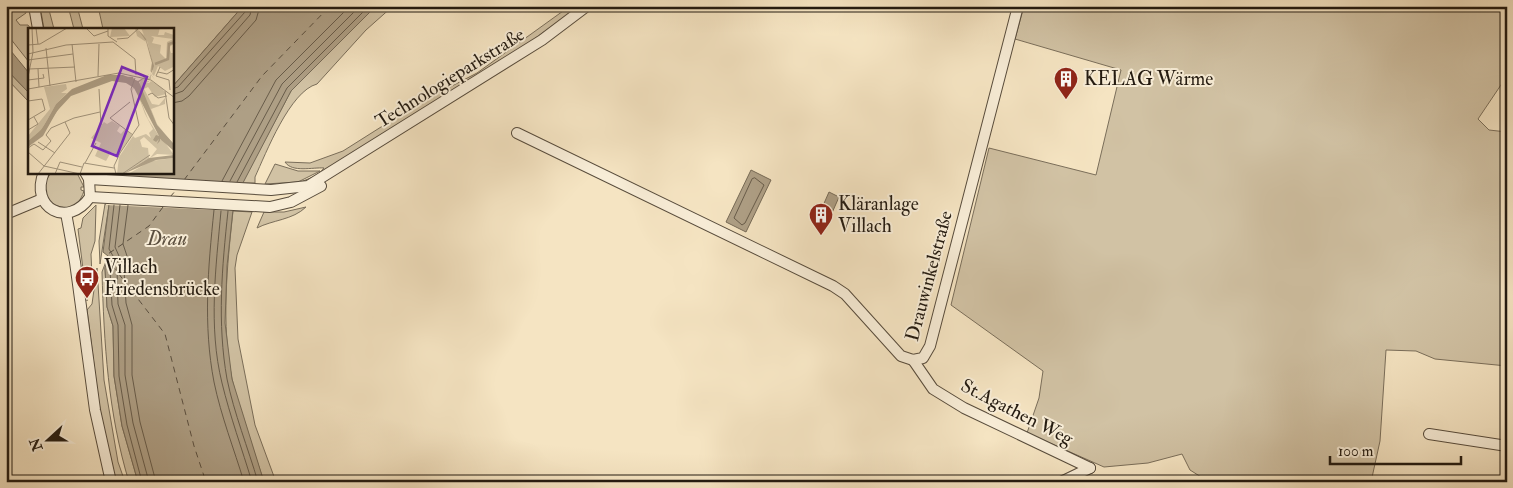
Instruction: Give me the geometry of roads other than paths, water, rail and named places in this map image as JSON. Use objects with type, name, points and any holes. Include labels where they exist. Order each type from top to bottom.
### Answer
[{"type":"street","points":[[34,6],[38,28]]},
{"type":"street","name":"Technologieparkstraße","points":[[90,178],[271,190],[298,189],[314,184],[542,40],[587,6]]},
{"type":"street","name":"Drauwinkelstraße","points":[[517,133],[833,286],[845,294],[902,356],[913,360],[923,358],[930,346],[1018,6]]},
{"type":"street","name":"Technologieparkstraße","points":[[92,197],[270,207],[285,205],[308,194],[354,159]]},
{"type":"street","points":[[43,174],[40,183],[42,198],[55,211],[66,214],[78,210],[92,197],[90,178]]},
{"type":"street","points":[[6,214],[42,198]]},
{"type":"street","points":[[66,214],[82,306],[94,410],[111,482]]},
{"type":"street","name":"St.Agathen Weg","points":[[913,360],[933,388],[940,393],[981,416],[1090,468],[1061,482]]},
{"type":"street","points":[[1428,434],[1507,446]]},
{"type":"water","name":"Drau","points":[[243,6],[376,6],[291,91],[234,200],[227,266],[225,323],[232,379],[264,482],[138,482],[122,426],[114,376],[113,326],[107,307],[105,268],[108,256],[103,252],[113,174],[174,174],[174,85]]},
{"type":"water","points":[[6,45],[28,72],[28,92],[6,69]]},
{"type":"water","points":[[751,170],[771,180],[746,232],[726,222]]},
{"type":"water","points":[[829,192],[839,197],[828,222],[818,217]]},
{"type":"place","name":"KELAG Wärme","points":[[1066,100]]},
{"type":"place","name":"Kläranlage Villach","points":[[821,236]]},
{"type":"place","name":"Villach Friedensbrücke","points":[[87,299]]}]
